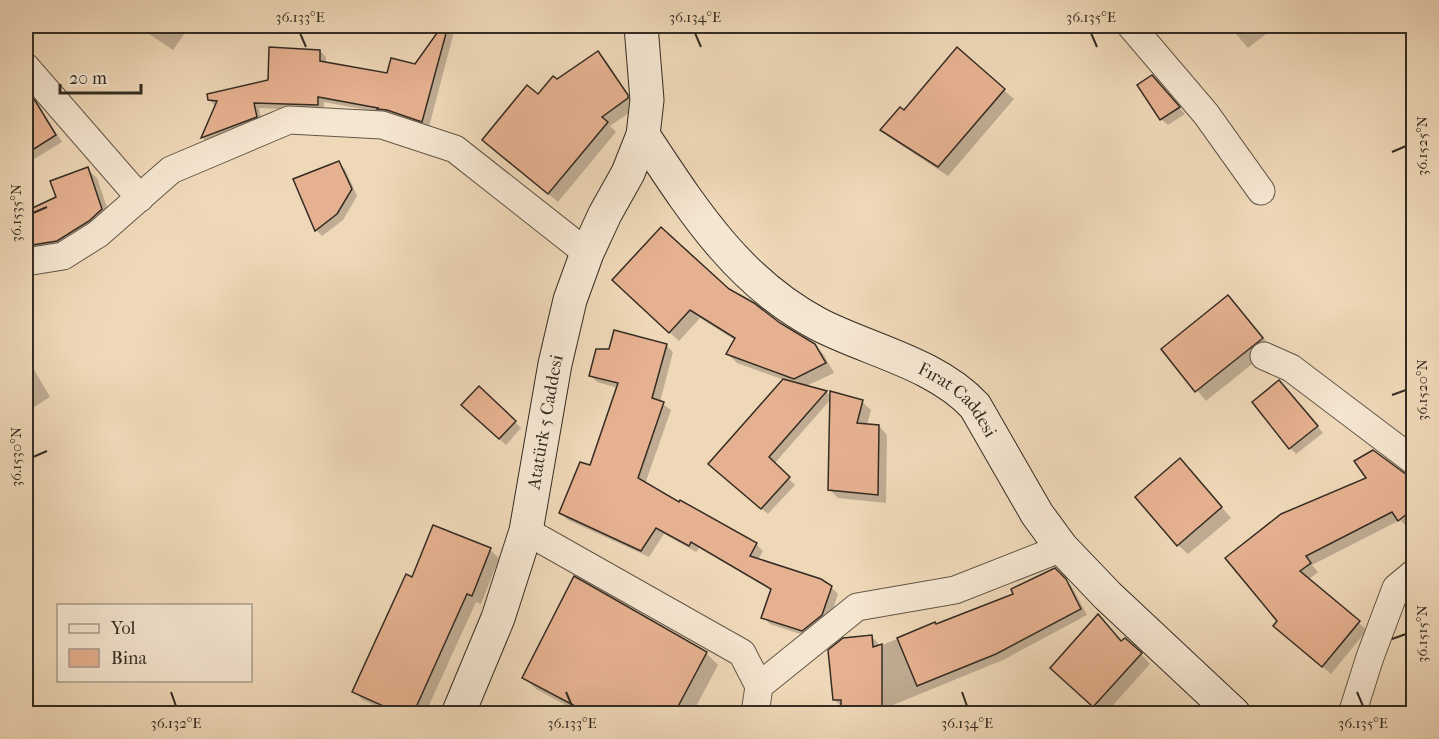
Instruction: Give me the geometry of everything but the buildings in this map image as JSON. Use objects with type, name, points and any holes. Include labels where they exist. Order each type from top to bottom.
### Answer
[{"type":"street","name":"Atatürk 5 Caddesi","points":[[458,714],[498,618],[526,531],[555,364],[570,300],[587,253],[628,173],[643,135],[648,100],[641,26]]},
{"type":"street","points":[[1131,26],[1206,114],[1261,191]]},
{"type":"street","points":[[26,67],[140,198]]},
{"type":"street","points":[[26,262],[63,256],[99,234],[171,170],[290,120],[382,125],[455,149],[587,253]]},
{"type":"street","name":"Fırat Caddesi","points":[[643,135],[712,236],[735,261],[782,301],[818,324],[943,380],[960,390],[975,406],[1037,514],[1062,548],[1140,627],[1234,714]]},
{"type":"street","points":[[1264,356],[1291,368],[1413,461]]},
{"type":"street","points":[[526,531],[742,653],[759,686],[755,714]]},
{"type":"street","points":[[759,686],[857,607],[955,590],[1062,548]]},
{"type":"street","points":[[1352,714],[1396,588],[1413,573]]}]
